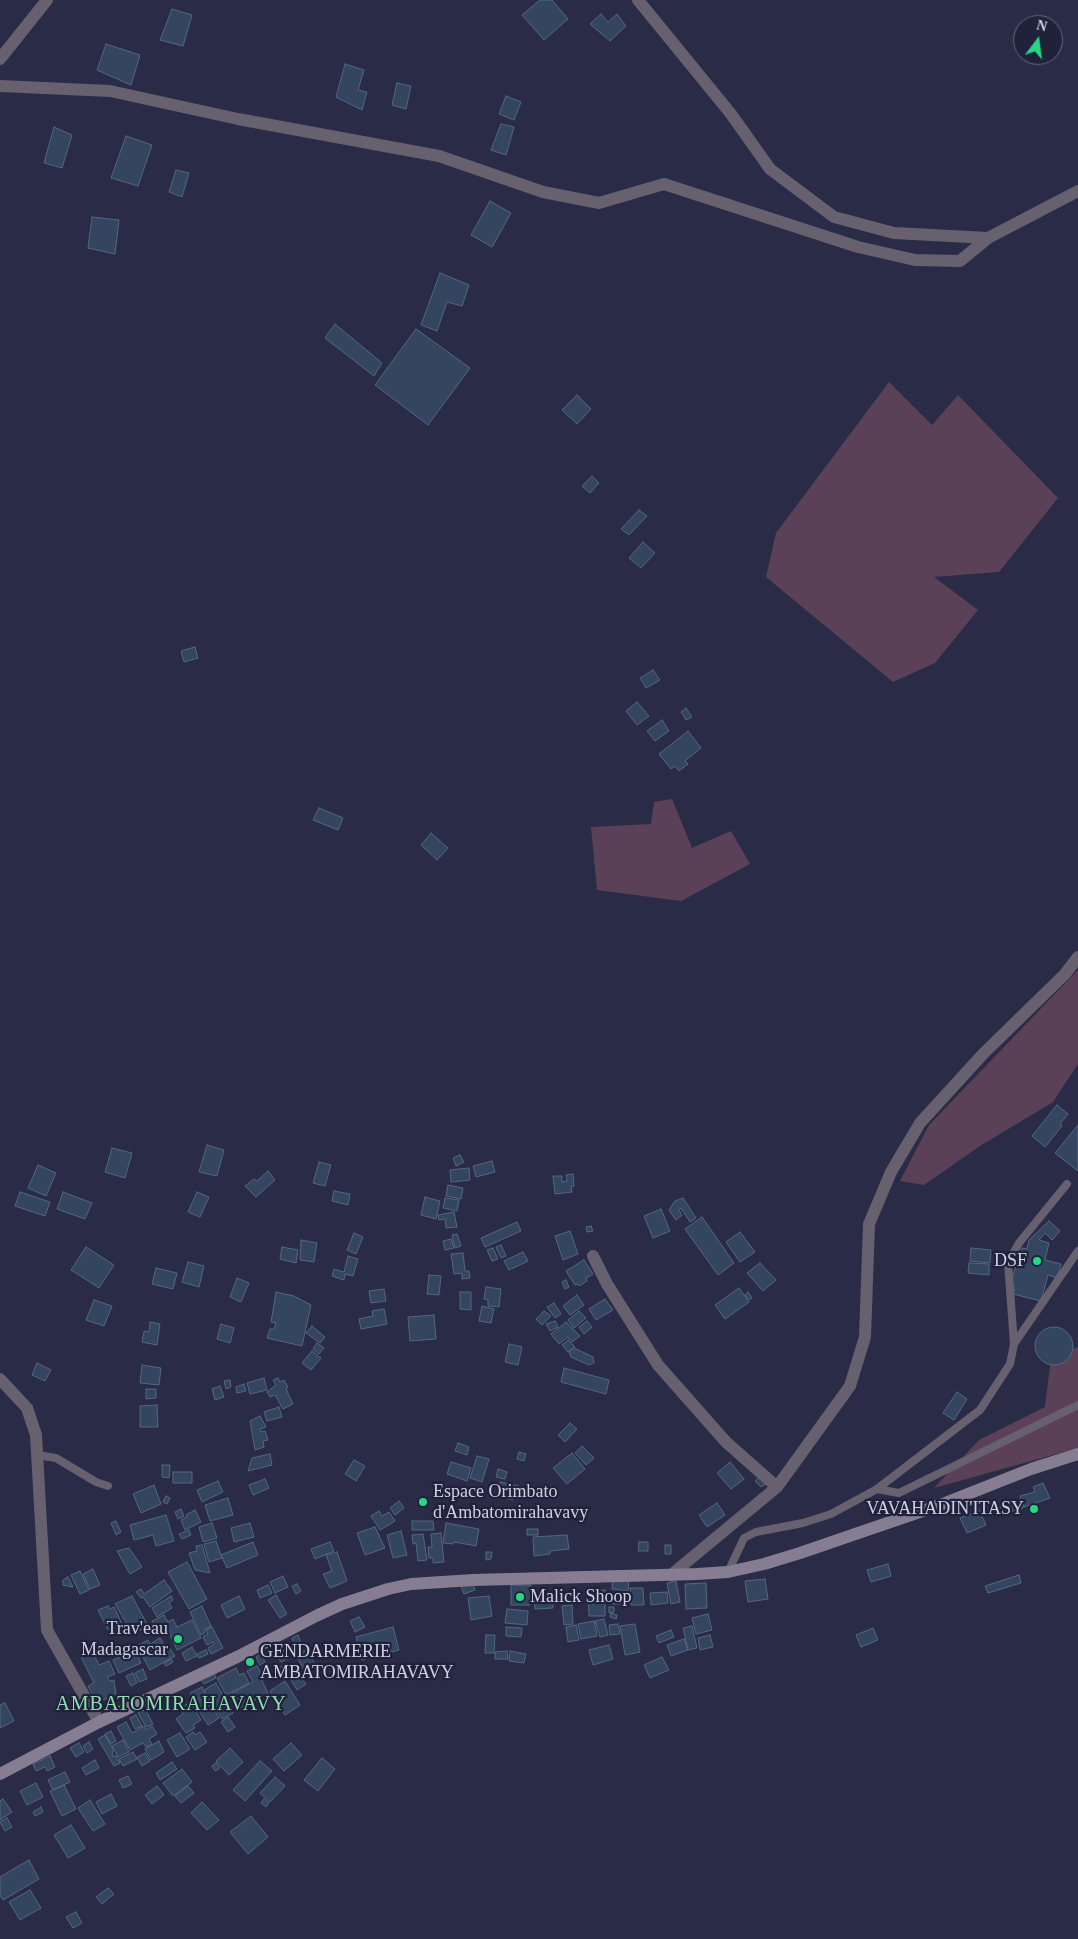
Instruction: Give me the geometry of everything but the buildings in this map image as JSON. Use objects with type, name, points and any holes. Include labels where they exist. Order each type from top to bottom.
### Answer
[{"type":"main road","points":[[0,1774],[99,1722],[238,1657],[316,1616],[342,1604],[388,1589],[411,1584],[473,1580],[728,1572],[800,1554],[940,1505],[1031,1468],[1078,1454]]},
{"type":"street","points":[[0,59],[47,0]]},
{"type":"street","points":[[638,0],[731,114],[770,169],[834,217],[894,233],[988,238]]},
{"type":"street","points":[[0,86],[110,91],[238,119],[439,156],[543,192],[599,203],[664,184],[858,247],[915,260],[960,261],[988,238],[1078,191]]},
{"type":"street","points":[[671,1575],[777,1487],[850,1386],[865,1337],[869,1224],[891,1172],[920,1123],[982,1054],[1065,974],[1078,957]]},
{"type":"street","points":[[593,1256],[607,1284],[658,1365],[726,1442],[777,1487]]},
{"type":"street","points":[[0,1380],[27,1408],[36,1435],[47,1630],[99,1722]]},
{"type":"lane","points":[[728,1572],[744,1538],[756,1532],[803,1523],[831,1514],[877,1489],[980,1410],[1010,1364],[1014,1344],[1008,1263],[1019,1243],[1067,1184]]},
{"type":"lane","points":[[1014,1344],[1078,1251]]},
{"type":"lane","points":[[877,1489],[898,1493],[1078,1404]]},
{"type":"lane","points":[[37,1455],[56,1458],[96,1482],[108,1486]]},
{"type":"shaded area","points":[[889,382],[932,425],[958,395],[1058,498],[999,572],[934,577],[978,610],[935,663],[893,682],[766,577],[776,533]]},
{"type":"shaded area","points":[[672,799],[692,848],[731,831],[750,864],[681,901],[597,890],[591,827],[651,824],[654,802]]},
{"type":"shaded area","points":[[1078,970],[1078,1064],[1053,1102],[980,1146],[924,1185],[900,1181],[929,1125]]},
{"type":"shaded area","points":[[1078,1347],[1078,1448],[934,1488],[979,1440],[1045,1407],[1051,1358]]},
{"type":"place","name":"DSF","points":[[1037,1261]]},
{"type":"place","name":"Espace Orimbato d'Ambatomirahavavy","points":[[423,1502]]},
{"type":"place","name":"VAVAHADIN'ITASY","points":[[1034,1509]]},
{"type":"place","name":"Malick Shoop","points":[[520,1597]]},
{"type":"place","name":"Trav'eau Madagascar","points":[[178,1639]]},
{"type":"place","name":"GENDARMERIE AMBATOMIRAHAVAVY","points":[[250,1662]]},
{"type":"district","name":"AMBATOMIRAHAVAVY","points":[[171,1705]]}]
